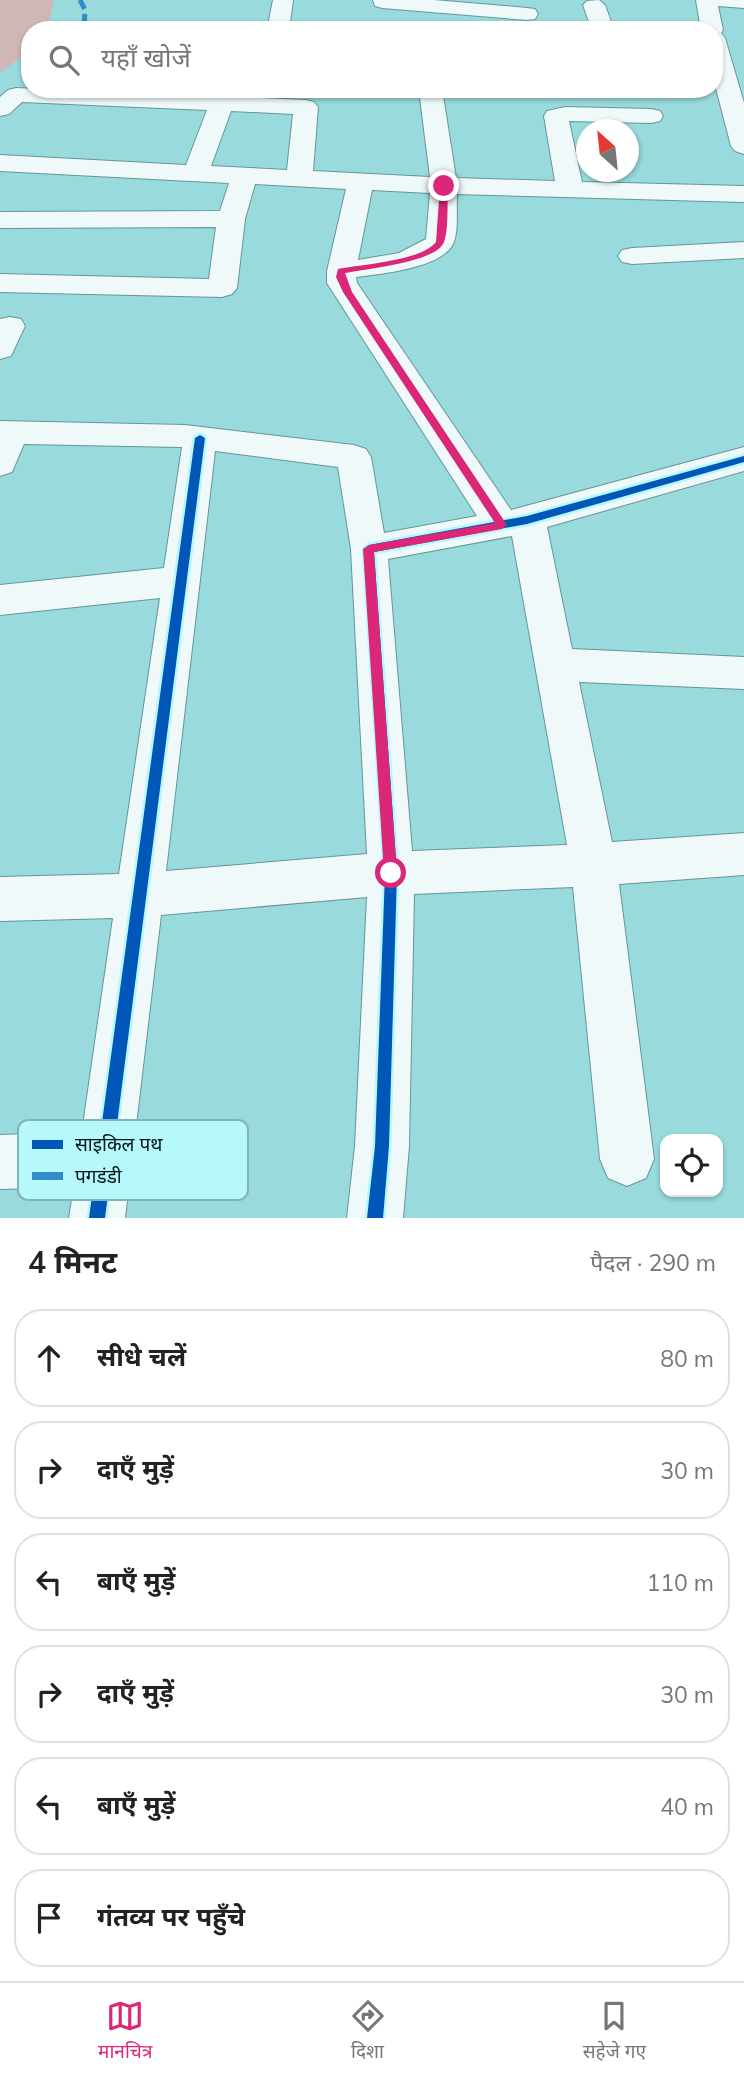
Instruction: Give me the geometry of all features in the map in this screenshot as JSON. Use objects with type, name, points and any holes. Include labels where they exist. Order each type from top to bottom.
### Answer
[{"type":"street","points":[[280,21],[283,0]]},
{"type":"street","points":[[706,0],[710,21]]},
{"type":"street","points":[[720,0],[744,2]]},
{"type":"street","points":[[382,2],[528,15]]},
{"type":"street","points":[[594,5],[600,21]]},
{"type":"street","points":[[723,54],[744,61]]},
{"type":"street","points":[[723,71],[739,114],[744,146]]},
{"type":"street","points":[[0,109],[16,96],[21,96]]},
{"type":"street","points":[[195,175],[223,98]]},
{"type":"street","points":[[239,98],[306,107],[299,177]]},
{"type":"street","points":[[341,271],[417,257],[435,249],[440,242],[444,186],[432,98]]},
{"type":"street","points":[[570,189],[556,116],[651,116]]},
{"type":"street","points":[[3,168],[299,177],[444,186],[744,194]]},
{"type":"street","points":[[0,283],[222,288],[231,219],[244,176]]},
{"type":"street","points":[[361,181],[341,271],[342,283],[515,522],[555,665],[594,865],[627,1159]]},
{"type":"street","points":[[0,220],[231,219]]},
{"type":"street","points":[[632,256],[744,250]]},
{"type":"street","points":[[110,1120],[201,438]]},
{"type":"street","points":[[4,443],[201,438],[354,457],[369,549],[391,873],[382,1146],[374,1218]]},
{"type":"street","points":[[369,549],[515,522],[744,459]]},
{"type":"street","points":[[0,600],[182,581]]},
{"type":"street","points":[[555,665],[744,673]]},
{"type":"street","points":[[0,900],[142,895],[391,873],[594,865],[744,854]]},
{"type":"street","points":[[0,1162],[18,1161]]},
{"type":"street","points":[[97,1218],[99,1200]]},
{"type":"shaded area","points":[[0,0],[54,0],[49,21],[21,21],[21,58],[0,73]]},
{"type":"marked path","points":[[80,0],[85,10],[84,21]]},
{"type":"cycle path","points":[[110,1120],[200,438]]},
{"type":"cycle path","points":[[375,1218],[382,1146],[391,873],[369,549],[527,520],[744,459]]},
{"type":"cycle path","points":[[97,1218],[99,1200]]},
{"type":"route","points":[[391,873],[369,549],[502,525],[347,292],[342,283],[341,271],[417,257],[435,249],[440,242],[444,186]]}]
